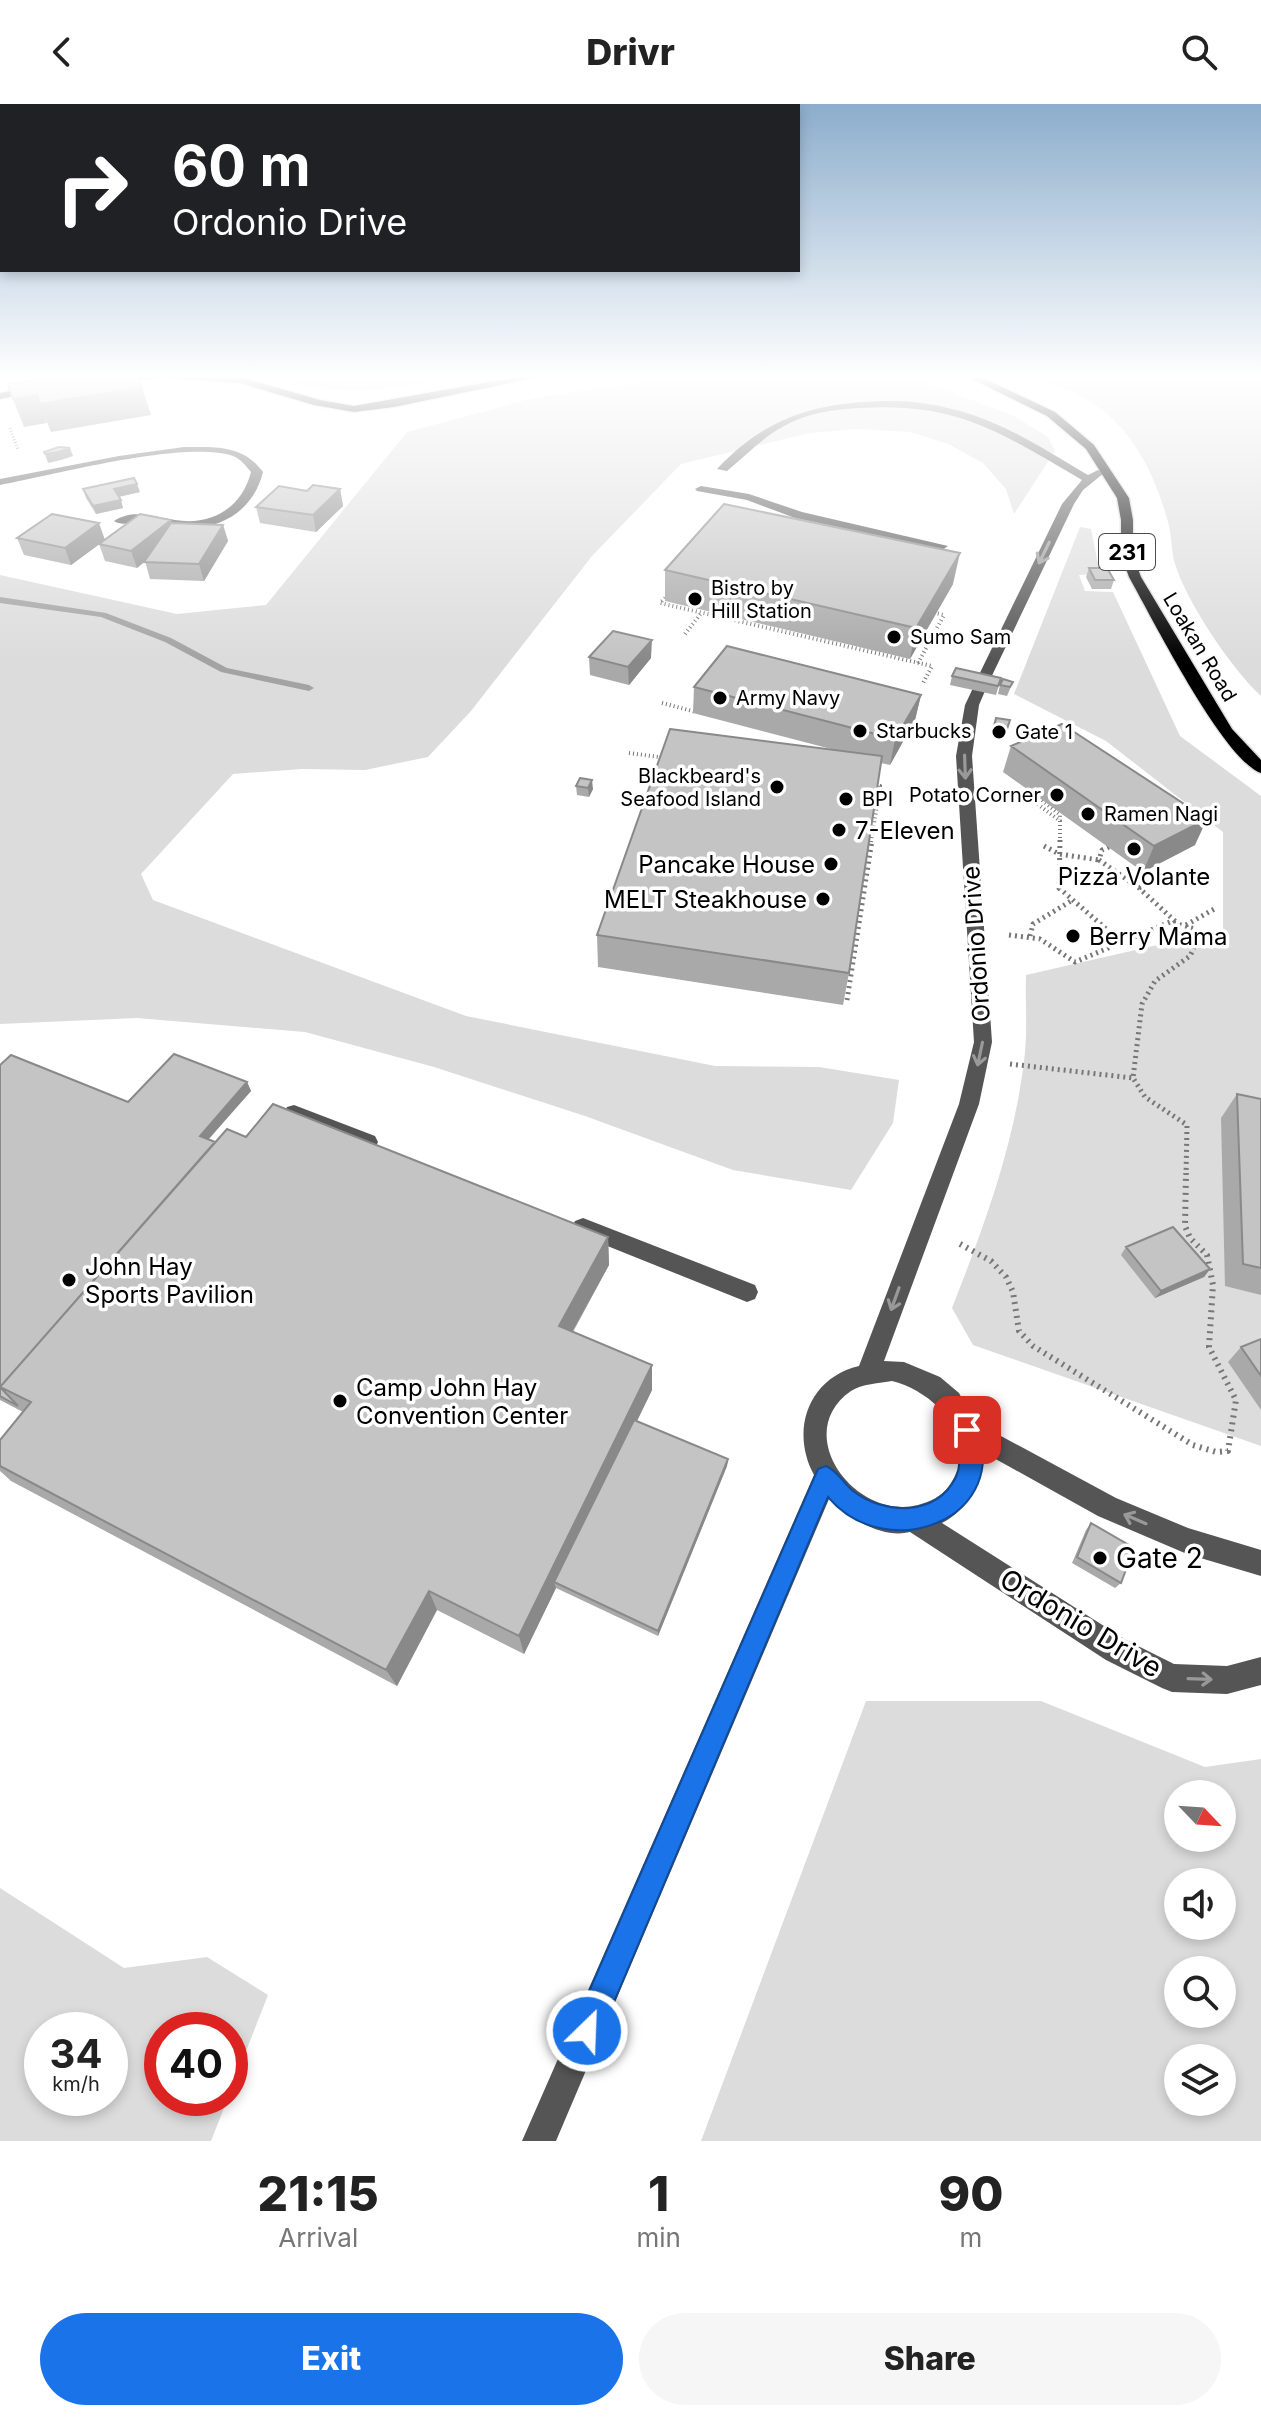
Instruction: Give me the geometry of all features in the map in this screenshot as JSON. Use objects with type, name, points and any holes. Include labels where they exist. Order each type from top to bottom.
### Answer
[{"type":"main road","name":"Loakan Road","points":[[1106,470],[1123,498],[1127,520],[1127,555],[1135,577],[1226,731],[1243,753],[1261,768]]},
{"type":"street","points":[[0,482],[67,470]]},
{"type":"street","points":[[120,521],[146,517],[176,524],[200,525],[220,520],[236,511],[251,496],[256,470]]},
{"type":"street","points":[[1071,470],[1089,480]]},
{"type":"street","name":"Ordonio Drive","points":[[1103,470],[1089,480],[1068,504],[972,705],[964,756],[983,1042],[969,1104],[869,1371],[847,1377],[830,1391],[819,1409],[814,1430],[816,1454],[826,1477],[843,1497],[864,1511],[890,1520],[915,1520],[1116,1650],[1172,1678],[1227,1680],[1261,1671]]},
{"type":"street","points":[[701,489],[749,497],[799,515],[942,546]]},
{"type":"street","points":[[294,1113],[382,1147]]},
{"type":"street","points":[[557,1217],[747,1292]]},
{"type":"street","points":[[869,1371],[892,1370],[916,1376],[938,1389],[956,1407],[967,1430],[973,1454],[968,1478],[956,1498],[938,1512],[915,1520]]},
{"type":"street","points":[[967,1430],[1107,1507],[1187,1541],[1261,1563]]},
{"type":"street","points":[[539,2141],[826,1477]]},
{"type":"path","points":[[671,591],[660,603],[932,666],[922,685]]},
{"type":"path","points":[[685,634],[702,612]]},
{"type":"path","points":[[918,663],[944,615],[936,613]]},
{"type":"path","points":[[662,703],[710,716]]},
{"type":"path","points":[[629,753],[676,759]]},
{"type":"path","points":[[847,1000],[880,786],[863,784]]},
{"type":"path","points":[[1002,801],[1034,793],[1060,815],[1058,882],[1071,901],[1119,941]]},
{"type":"path","points":[[1024,794],[1060,821]]},
{"type":"path","points":[[873,829],[925,836]]},
{"type":"path","points":[[1044,846],[1059,854],[1099,860],[1139,888],[1181,924]]},
{"type":"path","points":[[1099,860],[1102,850],[1109,847]]},
{"type":"path","points":[[1139,888],[1163,876]]},
{"type":"path","points":[[1030,936],[1036,921],[1071,901]]},
{"type":"path","points":[[1181,924],[1216,908]]},
{"type":"path","points":[[960,1244],[991,1261],[1006,1277],[1013,1292],[1019,1331],[1033,1346],[1193,1445],[1216,1452],[1228,1451],[1236,1400],[1209,1347],[1213,1285],[1207,1255],[1190,1238],[1185,1226],[1187,1125],[1145,1097],[1133,1078],[1142,1004],[1155,981],[1190,956],[1199,937],[1195,929],[1170,922],[1075,962],[1030,936],[1004,935]]},
{"type":"path","points":[[1008,1064],[1133,1078]]},
{"type":"shaded area","points":[[376,470],[675,470],[592,556],[471,711],[428,757],[365,770],[302,769],[233,774],[141,874],[153,900],[466,1016],[715,1066],[819,1067],[899,1080],[893,1123],[851,1190],[733,1170],[585,1116],[434,1067],[305,1032],[137,1018],[0,1024],[0,575],[177,614],[266,605]]},
{"type":"shaded area","points":[[989,470],[1043,470],[1014,514],[1006,489]]},
{"type":"shaded area","points":[[1261,470],[1261,696],[1224,653],[1189,597],[1175,564],[1163,504],[1149,471]]},
{"type":"shaded area","points":[[1080,527],[1091,529],[1100,574],[1079,575],[1085,591],[1113,592],[1180,736],[1261,796],[1261,1446],[973,1345],[952,1308],[986,1218],[1013,1124],[1025,1050],[1026,975],[1223,930],[1223,832],[1106,741],[1014,694]]},
{"type":"shaded area","points":[[866,1701],[1041,1701],[1205,1767],[1261,1759],[1261,2141],[701,2141]]},
{"type":"shaded area","points":[[0,1888],[124,1968],[207,1957],[268,1995],[248,2046],[248,2012],[144,2012],[144,2116],[221,2116],[211,2141],[0,2141]]},
{"type":"building","points":[[134,478],[137,484],[114,489],[121,500],[93,506],[83,489]]},
{"type":"building","points":[[313,485],[340,489],[313,515],[256,507],[279,486],[307,491]]},
{"type":"building","points":[[724,504],[960,553],[916,628],[665,570]]},
{"type":"building","points":[[52,514],[99,523],[65,548],[17,538]]},
{"type":"building","points":[[140,514],[171,520],[131,551],[99,544]]},
{"type":"building","points":[[171,523],[223,525],[199,564],[144,562]]},
{"type":"building","points":[[1089,568],[1107,568],[1114,580],[1095,580]]},
{"type":"building","points":[[613,631],[652,640],[628,667],[589,657]]},
{"type":"building","points":[[727,646],[921,695],[895,739],[694,687]]},
{"type":"building","points":[[956,668],[1001,678],[998,686],[952,676]]},
{"type":"building","points":[[1003,679],[1013,682],[1010,687],[1000,685]]},
{"type":"building","points":[[996,718],[1010,720],[1007,729],[994,726]]},
{"type":"building","points":[[1062,724],[1207,819],[1154,846],[1011,746]]},
{"type":"building","points":[[670,729],[882,756],[849,973],[597,935]]},
{"type":"building","points":[[580,778],[592,780],[588,788],[576,786]]},
{"type":"building","name":"John Hay Sports Pavilion","points":[[174,1054],[247,1082],[200,1136],[215,1142],[0,1387],[0,1065],[11,1055],[128,1102]]},
{"type":"building","points":[[1237,1094],[1261,1099],[1261,1268],[1243,1264]]},
{"type":"building","name":"Camp John Hay Convention Center","points":[[273,1104],[608,1237],[559,1326],[652,1365],[519,1636],[429,1591],[386,1670],[0,1466],[0,1440],[31,1402],[0,1387],[227,1129],[246,1137]]},
{"type":"building","points":[[1173,1227],[1210,1269],[1161,1291],[1126,1247]]},
{"type":"building","points":[[1261,1339],[1261,1376],[1241,1347]]},
{"type":"building","points":[[0,1387],[18,1406],[0,1396]]},
{"type":"building","points":[[634,1420],[728,1459],[658,1631],[554,1582]]},
{"type":"building","name":"Gate 2","points":[[1091,1523],[1134,1548],[1121,1583],[1077,1557]]},
{"type":"waterway","points":[[0,600],[103,615],[168,640],[224,670],[309,688]]},
{"type":"place","name":"Bistro by Hill Station","points":[[695,599]]},
{"type":"place","name":"Sumo Sam","points":[[894,637]]},
{"type":"place","name":"Army Navy","points":[[720,698]]},
{"type":"place","name":"Starbucks","points":[[860,731]]},
{"type":"place","name":"Gate 1","points":[[999,732]]},
{"type":"place","name":"Blackbeard's Seafood Island","points":[[777,787]]},
{"type":"place","name":"Potato Corner","points":[[1057,795]]},
{"type":"place","name":"BPI","points":[[846,799]]},
{"type":"place","name":"Ramen Nagi","points":[[1088,814]]},
{"type":"place","name":"7-Eleven","points":[[839,830]]},
{"type":"place","name":"Pizza Volante","points":[[1134,849]]},
{"type":"place","name":"Pancake House","points":[[831,864]]},
{"type":"place","name":"MELT Steakhouse","points":[[823,899]]},
{"type":"place","name":"Berry Mama","points":[[1073,936]]},
{"type":"place","name":"John Hay Sports Pavilion","points":[[69,1280]]},
{"type":"place","name":"Camp John Hay Convention Center","points":[[340,1401]]},
{"type":"place","name":"Gate 2","points":[[1100,1558]]},
{"type":"route","points":[[587,2031],[826,1477],[843,1497],[864,1511],[890,1520],[915,1520],[938,1512],[956,1498],[968,1478],[973,1454],[967,1430]]}]
